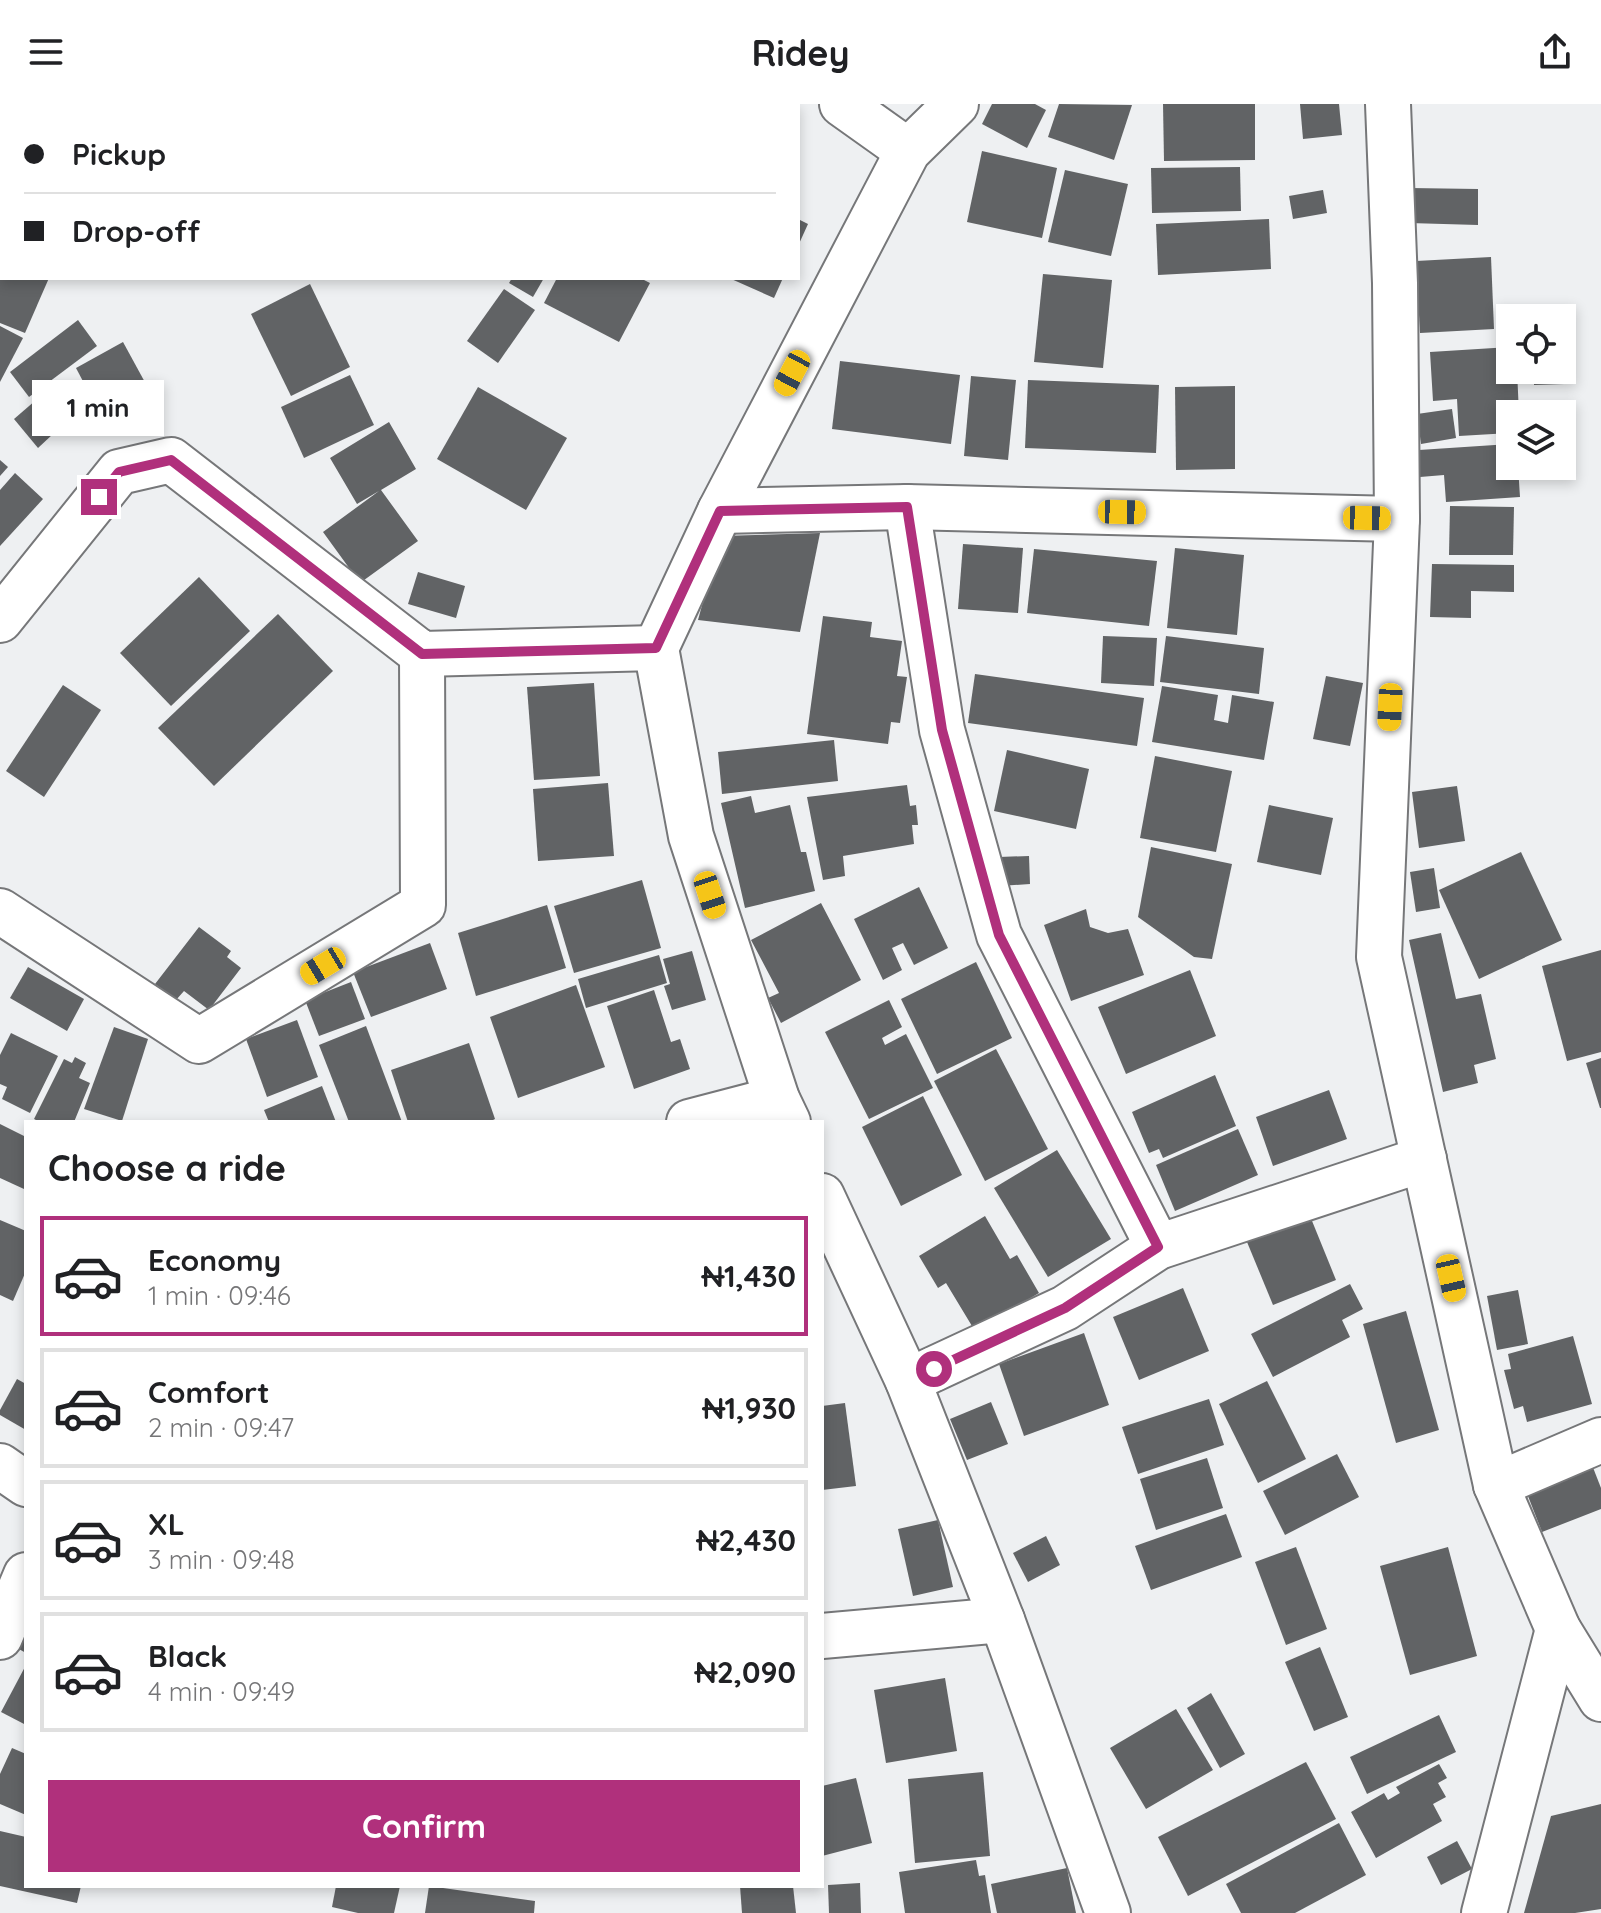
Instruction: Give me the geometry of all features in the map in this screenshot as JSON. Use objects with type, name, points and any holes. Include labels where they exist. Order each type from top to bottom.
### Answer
[{"type":"street","points":[[842,104],[908,151]]},
{"type":"street","points":[[704,1120],[782,1110],[691,836],[656,648],[720,511],[908,151],[956,104]]},
{"type":"street","points":[[1388,104],[1395,283],[1397,519],[1379,957],[1496,1485],[1558,1629],[1601,1699]]},
{"type":"street","points":[[0,620],[119,472],[171,460],[422,654],[656,648]]},
{"type":"street","points":[[720,511],[907,507],[1397,519]]},
{"type":"street","points":[[907,507],[942,730],[999,935],[1158,1247]]},
{"type":"street","points":[[0,911],[199,1041],[423,905],[422,654]]},
{"type":"street","points":[[908,1381],[1065,1308],[1158,1247],[1424,1159]]},
{"type":"street","points":[[824,1200],[908,1381],[1002,1620],[1108,1913]]},
{"type":"street","points":[[1496,1485],[1601,1440]]},
{"type":"street","points":[[0,1466],[24,1483]]},
{"type":"street","points":[[0,1637],[24,1580]]},
{"type":"street","points":[[824,1636],[1002,1620]]},
{"type":"street","points":[[1484,1913],[1558,1629]]},
{"type":"building","points":[[992,104],[1035,104],[1046,110],[1027,148],[982,124]]},
{"type":"building","points":[[1059,104],[1132,105],[1114,160],[1048,137]]},
{"type":"building","points":[[1163,104],[1255,104],[1255,160],[1164,161]]},
{"type":"building","points":[[1300,104],[1339,104],[1342,135],[1303,139]]},
{"type":"building","points":[[982,151],[1057,168],[1042,238],[967,222]]},
{"type":"building","points":[[1240,167],[1241,211],[1152,213],[1151,168]]},
{"type":"building","points":[[1065,170],[1128,184],[1111,256],[1048,242]]},
{"type":"building","points":[[1410,188],[1478,189],[1478,225],[1409,223]]},
{"type":"building","points":[[1323,190],[1327,213],[1293,219],[1289,196]]},
{"type":"building","points":[[1269,219],[1271,269],[1158,275],[1156,224]]},
{"type":"building","points":[[800,220],[808,224],[800,242]]},
{"type":"building","points":[[1491,257],[1494,329],[1420,333],[1416,261]]},
{"type":"building","points":[[1043,274],[1112,280],[1103,368],[1034,362]]},
{"type":"building","points":[[0,280],[48,280],[25,333],[0,323]]},
{"type":"building","points":[[511,280],[543,280],[533,297],[509,283]]},
{"type":"building","points":[[556,280],[644,280],[650,283],[619,342],[544,303]]},
{"type":"building","points":[[734,280],[782,280],[774,298]]},
{"type":"building","points":[[310,284],[350,367],[291,396],[251,314]]},
{"type":"building","points":[[504,289],[535,310],[498,363],[467,341]]},
{"type":"building","points":[[78,320],[97,346],[29,397],[10,372]]},
{"type":"building","points":[[0,326],[23,338],[0,382]]},
{"type":"building","points":[[123,342],[153,397],[105,423],[76,368]]},
{"type":"building","points":[[1496,348],[1496,384],[1518,384],[1518,400],[1496,400],[1496,434],[1459,436],[1457,399],[1433,401],[1430,352]]},
{"type":"building","points":[[840,361],[960,375],[951,444],[832,429]]},
{"type":"building","points":[[350,375],[374,425],[304,458],[281,407]]},
{"type":"building","points":[[971,376],[1016,380],[1008,460],[964,456]]},
{"type":"building","points":[[1028,380],[1159,385],[1156,453],[1025,448]]},
{"type":"building","points":[[1235,386],[1235,469],[1176,470],[1175,387]]},
{"type":"building","points":[[478,387],[567,438],[526,510],[437,459]]},
{"type":"building","points":[[43,394],[67,421],[38,448],[14,419]]},
{"type":"building","points":[[1452,409],[1456,438],[1421,444],[1417,414]]},
{"type":"building","points":[[389,422],[416,469],[381,490],[418,541],[360,583],[323,532],[379,491],[357,504],[330,458]]},
{"type":"building","points":[[1496,445],[1496,480],[1519,480],[1520,497],[1446,502],[1444,475],[1420,477],[1419,450]]},
{"type":"building","points":[[0,460],[8,467],[0,476]]},
{"type":"building","points":[[15,473],[43,499],[0,546],[0,490]]},
{"type":"building","points":[[1450,506],[1514,507],[1513,555],[1449,555]]},
{"type":"building","points":[[820,533],[800,632],[698,620],[721,536]]},
{"type":"building","points":[[963,544],[1023,548],[1018,613],[958,609]]},
{"type":"building","points":[[1175,548],[1244,555],[1237,635],[1167,628]]},
{"type":"building","points":[[1034,549],[1157,561],[1149,626],[1027,613]]},
{"type":"building","points":[[1432,564],[1514,565],[1514,592],[1471,591],[1471,618],[1430,617]]},
{"type":"building","points":[[418,572],[465,586],[456,618],[408,604]]},
{"type":"building","points":[[199,577],[250,631],[171,706],[120,653]]},
{"type":"building","points":[[278,614],[333,671],[214,786],[158,728]]},
{"type":"building","points":[[823,616],[872,622],[870,637],[902,641],[897,676],[907,677],[900,723],[891,722],[888,744],[807,734]]},
{"type":"building","points":[[1103,636],[1157,638],[1154,686],[1101,683]]},
{"type":"building","points":[[1166,636],[1264,648],[1259,694],[1160,682]]},
{"type":"building","points":[[975,674],[1144,698],[1137,746],[968,723]]},
{"type":"building","points":[[1326,676],[1363,683],[1350,746],[1313,739]]},
{"type":"building","points":[[594,683],[600,776],[534,780],[527,687]]},
{"type":"building","points":[[63,685],[101,710],[44,797],[6,771]]},
{"type":"building","points":[[1162,686],[1218,695],[1214,720],[1228,723],[1232,695],[1274,702],[1264,760],[1152,742]]},
{"type":"building","points":[[834,740],[838,781],[722,794],[718,752]]},
{"type":"building","points":[[1007,750],[1089,769],[1076,829],[994,811]]},
{"type":"building","points":[[1155,756],[1232,771],[1216,852],[1140,838]]},
{"type":"building","points":[[608,783],[614,856],[538,861],[533,789]]},
{"type":"building","points":[[907,785],[910,806],[916,805],[918,825],[912,825],[914,844],[843,856],[845,876],[823,880],[807,797]]},
{"type":"building","points":[[1457,786],[1465,841],[1419,848],[1412,792]]},
{"type":"building","points":[[751,796],[755,813],[790,805],[801,852],[806,852],[815,891],[745,908],[721,803]]},
{"type":"building","points":[[1269,805],[1333,818],[1321,875],[1257,862]]},
{"type":"building","points":[[1151,847],[1232,864],[1212,959],[1194,957],[1138,917]]},
{"type":"building","points":[[1521,852],[1562,940],[1479,979],[1439,890]]},
{"type":"building","points":[[1029,856],[1030,884],[999,886],[999,857]]},
{"type":"building","points":[[1434,868],[1440,908],[1416,912],[1410,872]]},
{"type":"building","points":[[642,880],[661,948],[574,973],[554,906]]},
{"type":"building","points":[[919,887],[948,948],[914,965],[903,943],[892,948],[902,970],[883,980],[854,919]]},
{"type":"building","points":[[821,903],[861,980],[781,1023],[768,998],[779,993],[751,940]]},
{"type":"building","points":[[547,905],[566,968],[476,996],[458,933]]},
{"type":"building","points":[[1086,909],[1090,927],[1108,933],[1128,929],[1144,975],[1071,1001],[1044,925]]},
{"type":"building","points":[[199,927],[231,951],[227,957],[241,968],[209,1010],[184,991],[176,1000],[155,984]]},
{"type":"building","points":[[1441,933],[1456,999],[1481,994],[1496,1059],[1474,1065],[1478,1083],[1443,1092],[1409,940]]},
{"type":"building","points":[[430,943],[447,989],[371,1017],[353,972]]},
{"type":"building","points":[[1601,950],[1601,1052],[1567,1061],[1542,966]]},
{"type":"building","points":[[692,951],[706,1000],[672,1010],[664,986],[670,984],[663,959]]},
{"type":"building","points":[[659,955],[667,983],[586,1008],[578,979]]},
{"type":"building","points":[[976,962],[1012,1038],[937,1074],[901,999]]},
{"type":"building","points":[[28,967],[84,999],[67,1031],[10,998]]},
{"type":"building","points":[[1190,970],[1216,1036],[1126,1074],[1098,1007]]},
{"type":"building","points":[[351,982],[365,1019],[319,1036],[305,1000]]},
{"type":"building","points":[[576,985],[605,1067],[518,1098],[490,1017]]},
{"type":"building","points":[[654,990],[671,1042],[680,1039],[690,1069],[634,1089],[607,1006]]},
{"type":"building","points":[[889,1000],[902,1027],[882,1038],[885,1045],[906,1034],[933,1088],[869,1119],[825,1032]]},
{"type":"building","points":[[297,1020],[318,1077],[267,1097],[246,1039]]},
{"type":"building","points":[[366,1026],[401,1120],[348,1120],[319,1045]]},
{"type":"building","points":[[114,1027],[148,1039],[122,1120],[84,1109]]},
{"type":"building","points":[[11,1033],[58,1056],[30,1113],[2,1099],[7,1087],[0,1084],[0,1055]]},
{"type":"building","points":[[469,1043],[495,1119],[407,1120],[391,1070]]},
{"type":"building","points":[[996,1049],[1048,1149],[985,1181],[934,1081]]},
{"type":"building","points":[[75,1057],[86,1063],[79,1078],[90,1083],[75,1120],[34,1119],[64,1059],[72,1063]]},
{"type":"building","points":[[1601,1058],[1601,1108],[1600,1108],[1586,1063]]},
{"type":"building","points":[[1215,1075],[1236,1126],[1163,1158],[1159,1149],[1149,1153],[1132,1112]]},
{"type":"building","points":[[322,1086],[335,1120],[268,1120],[264,1110]]},
{"type":"building","points":[[1329,1090],[1347,1139],[1273,1166],[1256,1117]]},
{"type":"building","points":[[923,1096],[962,1175],[901,1206],[862,1127]]},
{"type":"building","points":[[0,1124],[24,1136],[24,1189],[0,1178]]},
{"type":"building","points":[[1238,1129],[1258,1175],[1175,1211],[1156,1165]]},
{"type":"building","points":[[1057,1150],[1111,1239],[1048,1277],[994,1188]]},
{"type":"building","points":[[985,1216],[1010,1259],[1017,1255],[1039,1293],[975,1331],[946,1283],[938,1288],[919,1256]]},
{"type":"building","points":[[1310,1216],[1336,1280],[1273,1305],[1247,1242]]},
{"type":"building","points":[[0,1220],[24,1230],[24,1276],[13,1301],[0,1295]]},
{"type":"building","points":[[1350,1284],[1363,1309],[1342,1320],[1350,1337],[1273,1377],[1251,1334]]},
{"type":"building","points":[[1183,1288],[1209,1351],[1139,1380],[1113,1317]]},
{"type":"building","points":[[1518,1290],[1528,1344],[1497,1350],[1487,1296]]},
{"type":"building","points":[[1406,1311],[1439,1430],[1396,1443],[1363,1324]]},
{"type":"building","points":[[1084,1333],[1109,1405],[1024,1436],[999,1364]]},
{"type":"building","points":[[1573,1336],[1592,1404],[1527,1422],[1523,1406],[1514,1409],[1504,1370],[1511,1369],[1508,1354]]},
{"type":"building","points":[[17,1379],[24,1383],[24,1429],[0,1415]]},
{"type":"building","points":[[1267,1381],[1306,1459],[1258,1483],[1219,1404]]},
{"type":"building","points":[[1209,1399],[1224,1445],[1138,1474],[1122,1427]]},
{"type":"building","points":[[991,1402],[1008,1444],[967,1460],[950,1419]]},
{"type":"building","points":[[845,1403],[856,1486],[824,1490],[824,1406]]},
{"type":"building","points":[[1337,1454],[1359,1497],[1285,1535],[1263,1491]]},
{"type":"building","points":[[1207,1458],[1223,1508],[1156,1530],[1140,1479]]},
{"type":"building","points":[[1592,1465],[1601,1488],[1601,1509],[1542,1532],[1526,1491]]},
{"type":"building","points":[[1226,1514],[1242,1557],[1151,1590],[1135,1546]]},
{"type":"building","points":[[938,1520],[953,1587],[913,1596],[898,1529]]},
{"type":"building","points":[[1046,1536],[1060,1565],[1028,1582],[1013,1553]]},
{"type":"building","points":[[1296,1547],[1327,1629],[1286,1645],[1255,1562]]},
{"type":"building","points":[[1448,1547],[1477,1656],[1410,1675],[1380,1566]]},
{"type":"building","points":[[24,1636],[24,1652],[17,1648]]},
{"type":"building","points":[[1320,1647],[1348,1717],[1314,1731],[1285,1662]]},
{"type":"building","points":[[24,1669],[24,1724],[1,1712]]},
{"type":"building","points":[[945,1678],[957,1751],[886,1763],[874,1690]]},
{"type":"building","points":[[1211,1693],[1245,1754],[1220,1768],[1187,1708]]},
{"type":"building","points":[[1176,1709],[1213,1770],[1146,1809],[1110,1748]]},
{"type":"building","points":[[1439,1715],[1456,1752],[1367,1794],[1350,1757]]},
{"type":"building","points":[[12,1748],[24,1753],[24,1814],[0,1804],[0,1774]]},
{"type":"building","points":[[1306,1762],[1336,1819],[1188,1896],[1158,1837]]},
{"type":"building","points":[[1439,1764],[1447,1778],[1438,1783],[1446,1797],[1433,1804],[1442,1821],[1376,1858],[1351,1812],[1384,1793],[1388,1800],[1400,1793],[1396,1787]]},
{"type":"building","points":[[983,1772],[990,1856],[915,1863],[908,1779]]},
{"type":"building","points":[[856,1778],[872,1843],[824,1855],[824,1786]]},
{"type":"building","points":[[1601,1804],[1601,1909],[1575,1913],[1524,1913],[1551,1816]]},
{"type":"building","points":[[1339,1823],[1366,1875],[1295,1913],[1241,1913],[1226,1884]]},
{"type":"building","points":[[0,1831],[24,1837],[24,1888],[81,1888],[77,1903],[0,1886]]},
{"type":"building","points":[[1457,1841],[1472,1869],[1441,1885],[1427,1857]]},
{"type":"building","points":[[976,1860],[979,1876],[985,1875],[991,1913],[905,1913],[899,1872]]},
{"type":"building","points":[[1067,1868],[1076,1913],[997,1913],[991,1884]]},
{"type":"building","points":[[860,1883],[861,1913],[829,1913],[828,1885]]},
{"type":"building","points":[[336,1888],[400,1888],[394,1913],[358,1913],[332,1907]]},
{"type":"building","points":[[429,1888],[535,1901],[534,1913],[425,1913]]},
{"type":"building","points":[[740,1888],[793,1888],[796,1913],[742,1913]]},
{"type":"route","points":[[99,497],[119,472],[171,460],[422,654],[656,648],[720,511],[907,507],[942,730],[999,935],[1158,1247],[1065,1308],[934,1369]]}]
